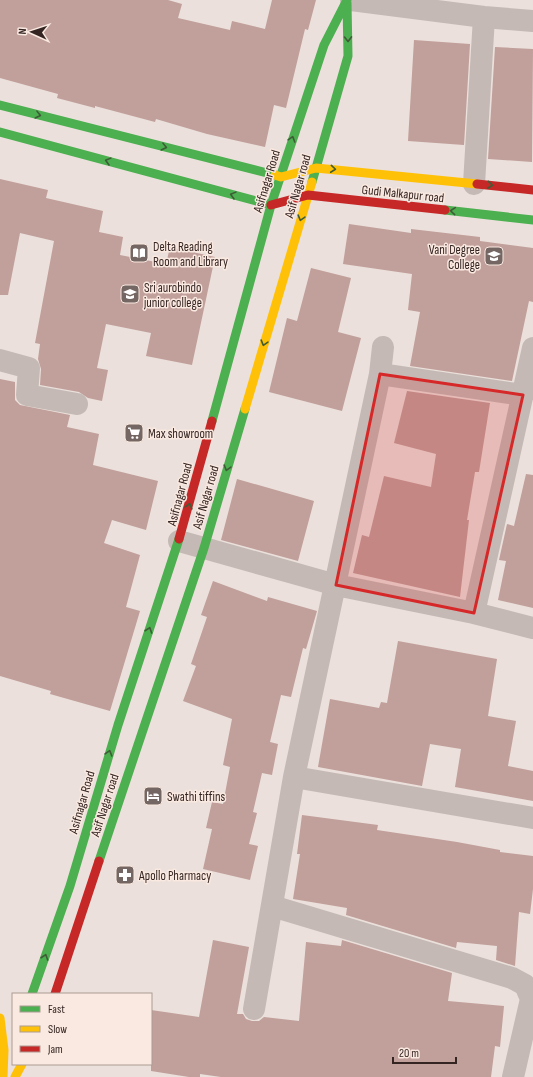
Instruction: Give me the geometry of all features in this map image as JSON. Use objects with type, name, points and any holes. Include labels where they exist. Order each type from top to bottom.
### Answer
[{"type":"main road","name":"Asif Nagar road","points":[[55,993],[204,548],[316,168],[348,56],[347,0]]},
{"type":"main road","name":"Asifnagar Road","points":[[32,993],[70,886],[118,725],[179,542],[271,205],[324,45],[347,0]]},
{"type":"main road","points":[[0,105],[281,177]]},
{"type":"main road","points":[[0,132],[271,205]]},
{"type":"main road","name":"Gudi Malkapur road","points":[[281,177],[316,168],[533,190]]},
{"type":"main road","name":"Gudi Malkapur road","points":[[271,205],[308,195],[533,220]]},
{"type":"main road","points":[[0,1018],[4,1050],[3,1077]]},
{"type":"main road","points":[[4,1050],[12,1035]]},
{"type":"main road","points":[[15,1077],[21,1065]]},
{"type":"street","points":[[351,0],[533,22]]},
{"type":"street","points":[[474,184],[484,17]]},
{"type":"street","points":[[254,1009],[294,777],[380,374],[383,347]]},
{"type":"street","points":[[474,613],[533,348]]},
{"type":"street","points":[[0,360],[29,368],[27,395],[77,404]]},
{"type":"street","points":[[380,374],[523,395]]},
{"type":"street","points":[[179,542],[336,585],[474,613],[533,628]]},
{"type":"street","points":[[294,777],[533,818]]},
{"type":"street","points":[[272,906],[512,978],[525,985],[531,999],[513,1077]]},
{"type":"highlighted area","points":[[380,374],[523,395],[474,613],[336,585]]},
{"type":"building","points":[[0,0],[168,0],[182,4],[178,18],[230,30],[232,21],[265,29],[272,0],[316,0],[308,30],[305,29],[286,108],[274,105],[265,147],[207,134],[156,119],[155,122],[95,106],[95,108],[57,98],[58,94],[0,78]]},
{"type":"building","points":[[414,40],[470,44],[464,145],[408,141]]},
{"type":"building","points":[[495,47],[533,49],[532,162],[488,159]]},
{"type":"building","points":[[0,179],[48,190],[46,198],[103,211],[99,232],[123,237],[120,255],[166,264],[170,247],[215,257],[192,365],[146,356],[151,333],[106,324],[97,368],[108,370],[102,401],[88,398],[79,392],[40,385],[41,369],[38,359],[40,344],[35,343],[54,241],[20,233],[8,295],[0,295]]},
{"type":"building","points":[[349,224],[411,233],[411,229],[480,237],[480,241],[533,248],[533,302],[529,301],[512,381],[410,366],[420,312],[408,310],[412,274],[343,264]]},
{"type":"building","points":[[311,268],[351,278],[338,332],[361,338],[342,411],[269,392],[287,318],[297,321]]},
{"type":"building","points":[[0,379],[15,382],[15,400],[20,405],[70,415],[67,427],[99,434],[93,465],[158,481],[146,530],[112,520],[104,543],[140,555],[126,607],[140,611],[110,711],[50,694],[51,691],[0,676]]},
{"type":"building","points":[[407,391],[490,403],[479,472],[475,472],[467,520],[469,520],[460,597],[353,573],[362,535],[369,537],[384,476],[431,487],[436,454],[394,443]]},
{"type":"building","points":[[526,474],[533,475],[533,608],[498,600],[506,561],[499,560],[507,524],[514,526]]},
{"type":"building","points":[[237,479],[314,501],[298,561],[221,540]]},
{"type":"building","points":[[213,581],[267,601],[268,597],[317,611],[306,649],[303,648],[291,697],[281,695],[270,742],[278,744],[272,775],[262,773],[253,812],[257,813],[249,844],[258,846],[250,880],[203,869],[212,829],[206,828],[212,802],[223,804],[230,767],[223,765],[232,719],[183,701],[196,666],[191,664],[207,617],[201,615]]},
{"type":"building","points":[[398,641],[497,659],[488,716],[516,721],[508,766],[533,771],[533,801],[455,787],[461,749],[430,744],[422,786],[318,767],[330,699],[379,708],[381,702],[387,703]]},
{"type":"building","points":[[302,815],[378,825],[377,830],[457,842],[500,850],[500,852],[533,856],[533,889],[530,914],[519,912],[515,966],[496,960],[497,946],[457,942],[456,948],[346,915],[347,908],[293,899],[300,854],[297,854]]},
{"type":"building","points":[[213,940],[249,947],[237,1014],[243,1014],[246,1019],[252,1021],[259,1021],[264,1017],[299,1021],[306,942],[341,946],[342,940],[452,973],[448,1001],[504,1006],[500,1047],[495,1046],[491,1077],[221,1077],[200,1074],[200,1077],[189,1077],[151,1071],[152,1010],[199,1017]]},
{"type":"traffic: fast","points":[[212,421],[271,205],[324,45],[347,0]]},
{"type":"traffic: fast","points":[[312,182],[348,56],[347,3]]},
{"type":"traffic: fast","points":[[0,105],[275,175]]},
{"type":"traffic: fast","points":[[0,132],[271,205]]},
{"type":"traffic: fast","points":[[445,210],[533,220]]},
{"type":"traffic: fast","points":[[99,861],[204,548],[245,409]]},
{"type":"traffic: fast","points":[[32,993],[70,886],[118,725],[179,539]]},
{"type":"traffic: slow","points":[[275,175],[281,177],[316,168],[477,184]]},
{"type":"traffic: slow","points":[[245,409],[312,182]]},
{"type":"traffic: slow","points":[[0,1018],[4,1050],[3,1077]]},
{"type":"traffic: slow","points":[[15,1077],[21,1065]]},
{"type":"traffic: jam","points":[[477,184],[533,190]]},
{"type":"traffic: jam","points":[[271,205],[308,195],[445,210]]},
{"type":"traffic: jam","points":[[179,539],[212,421]]},
{"type":"traffic: jam","points":[[55,993],[99,861]]},
{"type":"place","name":"Delta Reading Room and Library","points":[[139,253]]},
{"type":"place","name":"Vani Degree College","points":[[494,256]]},
{"type":"place","name":"Sri aurobindo junior college","points":[[130,294]]},
{"type":"place","name":"Max showroom","points":[[134,433]]},
{"type":"place","name":"Swathi tiffins","points":[[153,796]]},
{"type":"place","name":"Apollo Pharmacy","points":[[125,875]]}]
